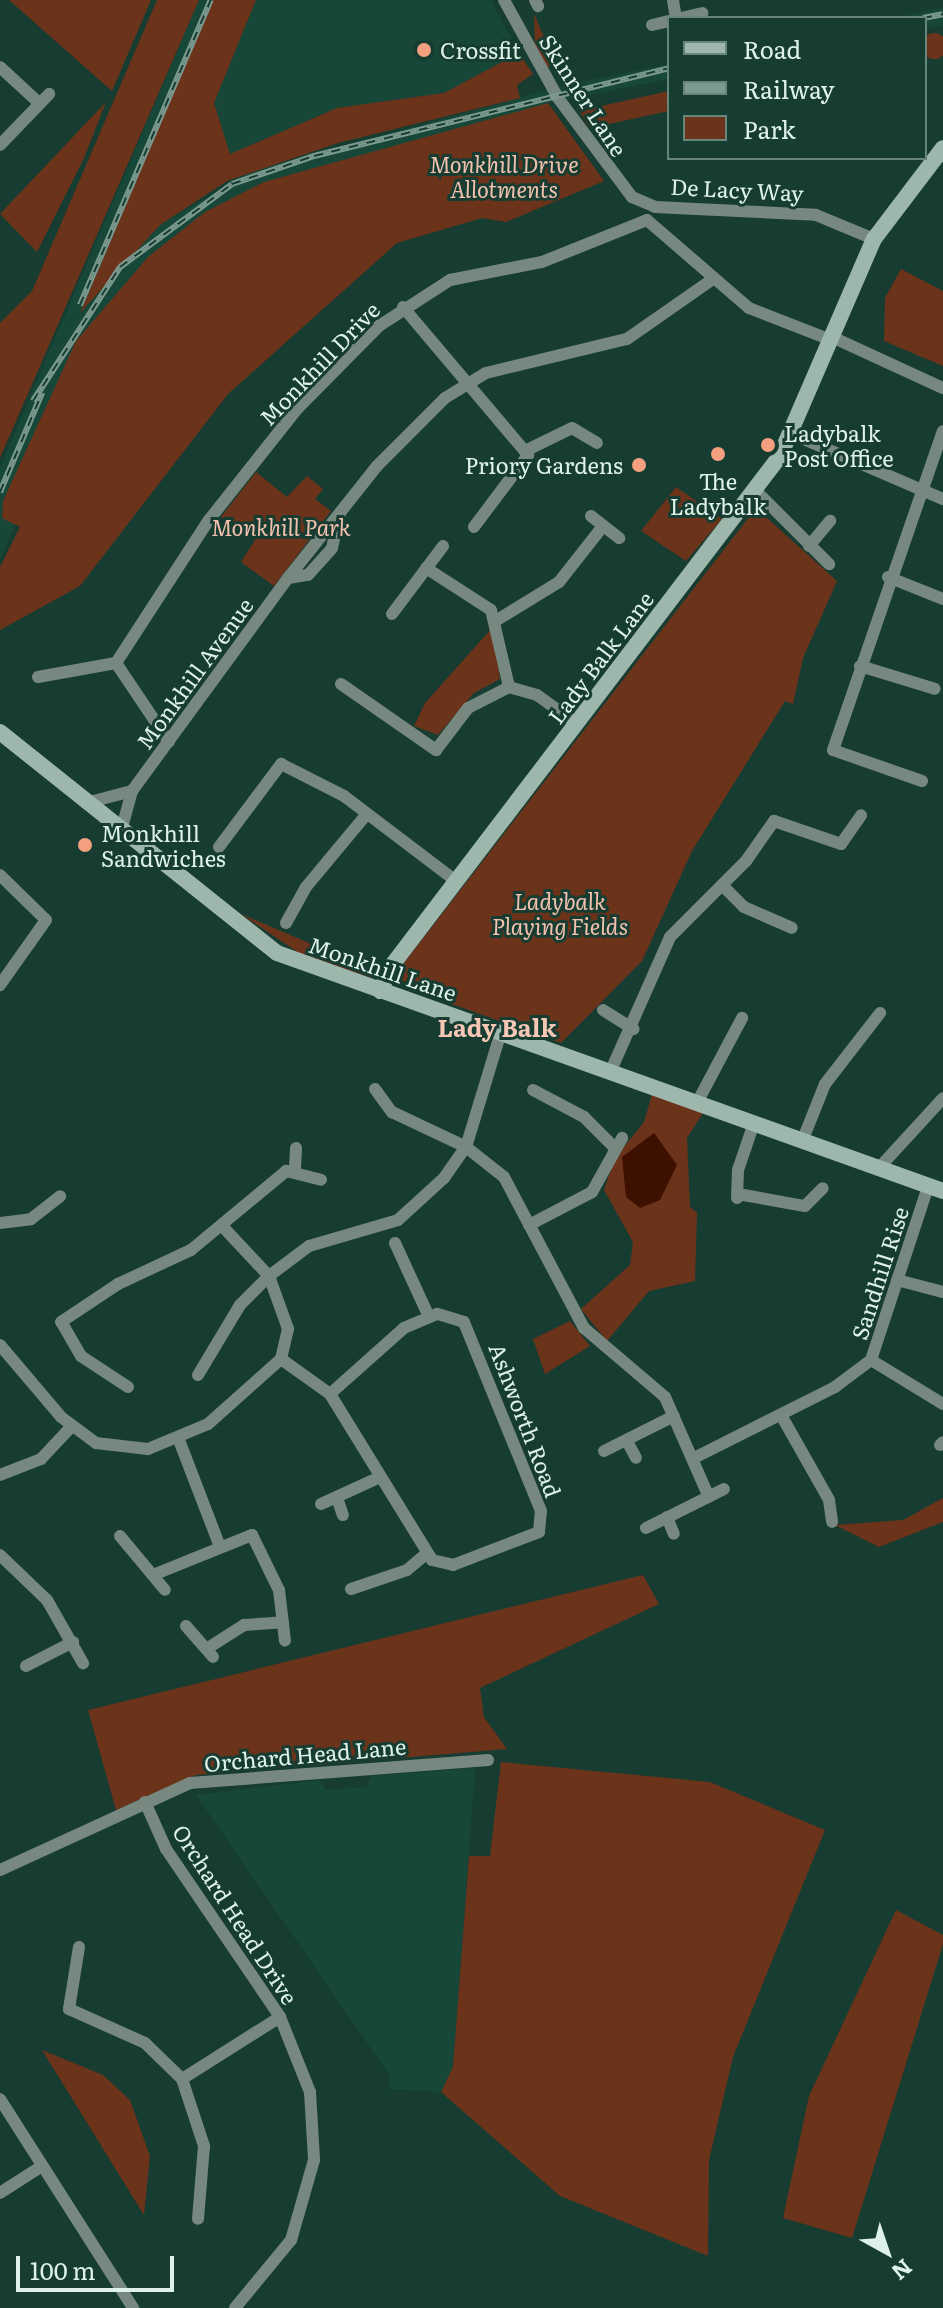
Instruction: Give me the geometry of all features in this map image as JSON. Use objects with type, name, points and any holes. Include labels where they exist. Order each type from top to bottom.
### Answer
[{"type":"street","name":"Skinner Lane","points":[[504,0],[558,98],[615,179],[643,203]]},
{"type":"street","points":[[688,16],[702,13]]},
{"type":"street","points":[[652,25],[667,21]]},
{"type":"street","points":[[0,67],[44,98],[0,145]]},
{"type":"street","points":[[832,338],[874,239],[943,148]]},
{"type":"street","name":"De Lacy Way","points":[[643,203],[816,215],[874,239]]},
{"type":"street","name":"Monkhill Drive","points":[[116,663],[249,468],[315,389],[403,307],[450,280],[542,262],[647,220],[713,279]]},
{"type":"street","points":[[465,381],[627,339],[713,279],[749,308],[832,338],[943,388]]},
{"type":"street","points":[[403,307],[525,451]]},
{"type":"street","name":"Lady Balk Lane","points":[[380,991],[456,881],[755,490],[792,434],[832,338]]},
{"type":"street","name":"Monkhill Avenue","points":[[121,831],[132,791],[340,509],[465,381]]},
{"type":"street","points":[[474,527],[525,451],[572,428],[597,443]]},
{"type":"street","points":[[922,781],[833,750],[918,489],[943,431]]},
{"type":"street","points":[[792,434],[943,499]]},
{"type":"street","points":[[755,490],[829,564]]},
{"type":"street","points":[[591,516],[619,538]]},
{"type":"street","points":[[809,546],[830,521]]},
{"type":"street","points":[[497,620],[559,582],[603,526]]},
{"type":"street","points":[[392,614],[443,546]]},
{"type":"street","points":[[426,568],[469,590],[497,620],[509,687]]},
{"type":"street","points":[[888,577],[943,599]]},
{"type":"street","points":[[38,677],[116,663],[169,742]]},
{"type":"street","points":[[860,666],[935,689]]},
{"type":"street","points":[[341,684],[436,750],[468,708],[509,687],[537,695],[577,724]]},
{"type":"street","name":"Monkhill Lane","points":[[0,732],[252,939],[380,991],[699,1099],[754,1123],[935,1189]]},
{"type":"street","points":[[219,847],[281,764],[366,815],[456,881]]},
{"type":"street","points":[[86,803],[132,791]]},
{"type":"street","points":[[286,923],[300,895],[366,815]]},
{"type":"street","points":[[612,1068],[633,1029],[670,937],[722,885],[774,821],[841,844],[861,815]]},
{"type":"street","points":[[0,875],[46,920],[0,985]]},
{"type":"street","points":[[722,885],[744,907],[792,928]]},
{"type":"street","points":[[603,1010],[633,1029]]},
{"type":"street","points":[[803,1139],[825,1084],[880,1013]]},
{"type":"street","points":[[699,1099],[742,1018]]},
{"type":"street","points":[[198,1375],[240,1305],[269,1276],[309,1246],[410,1213],[466,1147],[501,1032]]},
{"type":"street","points":[[375,1089],[392,1112],[466,1147],[504,1177],[584,1328],[652,1381],[674,1416],[709,1497]]},
{"type":"street","points":[[529,1225],[592,1192],[618,1142],[584,1117],[533,1090]]},
{"type":"street","points":[[878,1169],[943,1098]]},
{"type":"street","points":[[754,1123],[737,1198],[805,1206],[823,1188]]},
{"type":"street","points":[[128,1387],[89,1364],[61,1322],[222,1226],[295,1168],[296,1148]]},
{"type":"street","points":[[295,1168],[321,1180]]},
{"type":"street","name":"Sandhill Rise","points":[[694,1458],[781,1415],[871,1360],[897,1280],[935,1189]]},
{"type":"street","points":[[0,1223],[31,1219],[60,1196]]},
{"type":"street","points":[[0,1345],[5,1359],[71,1427],[122,1450],[179,1440],[243,1398],[281,1359],[286,1310],[269,1276],[222,1226]]},
{"type":"street","points":[[330,1394],[387,1339],[429,1317],[395,1243]]},
{"type":"street","points":[[897,1280],[943,1292]]},
{"type":"street","name":"Ashworth Road","points":[[426,1554],[453,1565],[524,1544],[542,1526],[469,1329],[447,1314],[429,1317]]},
{"type":"street","points":[[281,1359],[330,1394],[426,1554],[407,1570],[373,1588],[351,1589]]},
{"type":"street","points":[[871,1360],[943,1404]]},
{"type":"street","points":[[781,1415],[829,1500],[832,1522]]},
{"type":"street","points":[[604,1451],[674,1416]]},
{"type":"street","points":[[0,1475],[41,1459],[71,1427]]},
{"type":"street","points":[[179,1440],[219,1544]]},
{"type":"street","points":[[627,1441],[636,1458]]},
{"type":"street","points":[[321,1504],[380,1477]]},
{"type":"street","points":[[646,1528],[724,1489]]},
{"type":"street","points":[[337,1498],[343,1515]]},
{"type":"street","points":[[667,1517],[674,1534]]},
{"type":"street","points":[[120,1536],[165,1590]]},
{"type":"street","points":[[153,1575],[219,1544],[254,1537],[279,1590],[285,1641]]},
{"type":"street","points":[[0,1555],[47,1600],[83,1663]]},
{"type":"street","points":[[186,1626],[210,1652],[244,1625],[283,1622]]},
{"type":"street","points":[[26,1666],[73,1642]]},
{"type":"street","name":"Orchard Head Lane","points":[[0,1870],[145,1802],[211,1779],[488,1760]]},
{"type":"street","name":"Orchard Head Drive","points":[[145,1802],[166,1849],[280,2017],[310,2092],[314,2160],[291,2240],[235,2308]]},
{"type":"street","points":[[79,1947],[69,2009],[145,2043],[182,2079],[204,2146],[198,2219]]},
{"type":"street","points":[[182,2079],[280,2017]]},
{"type":"street","points":[[0,2099],[133,2308]]},
{"type":"street","points":[[0,2193],[42,2166]]},
{"type":"shaded area","points":[[199,0],[214,0],[83,309],[160,225],[248,172],[567,85],[667,64],[667,79],[548,103],[15,524],[0,560],[0,467]]},
{"type":"shaded area","points":[[256,0],[491,0],[519,53],[444,93],[337,108],[230,154],[214,103]]},
{"type":"shaded area","points":[[943,8],[943,25],[927,29],[927,16],[904,16]]},
{"type":"shaded area","points":[[654,1133],[677,1165],[660,1200],[640,1208],[626,1197],[622,1157]]},
{"type":"shaded area","points":[[475,1768],[453,2067],[441,2092],[388,2089],[390,2076],[196,1795],[319,1780],[326,1790],[366,1787],[372,1776]]},
{"type":"green space","points":[[9,0],[151,0],[112,91]]},
{"type":"green space","points":[[157,0],[199,0],[0,458],[0,323],[32,291]]},
{"type":"green space","points":[[213,0],[256,0],[214,103],[230,154],[337,108],[444,93],[519,53],[533,74],[517,85],[520,98],[338,143],[227,181],[160,225],[80,313]]},
{"type":"green space","points":[[534,14],[552,55],[548,69],[535,44]]},
{"type":"green space","points":[[934,33],[943,37],[944,54],[939,58],[929,58],[927,36]]},
{"type":"green space","points":[[667,91],[667,111],[590,128],[579,111]]},
{"type":"green space","points":[[106,102],[84,158],[37,252],[0,214]]},
{"type":"green space","name":"Monkhill Drive Allotments","points":[[548,103],[604,181],[506,222],[482,218],[397,243],[228,394],[80,586],[0,630],[0,567],[20,527],[2,518],[3,501],[76,341],[148,257],[205,212],[264,182]]},
{"type":"green space","points":[[901,269],[943,291],[943,366],[884,341],[885,298]]},
{"type":"green space","name":"Monkhill Park","points":[[256,472],[287,497],[307,476],[323,489],[315,499],[331,511],[274,586],[241,562],[255,540],[221,517]]},
{"type":"green space","points":[[676,487],[722,519],[686,561],[641,531]]},
{"type":"green space","name":"Ladybalk Playing Fields","points":[[756,508],[837,581],[803,658],[793,704],[785,701],[692,851],[642,961],[561,1043],[407,988],[397,972]]},
{"type":"green space","points":[[492,628],[500,679],[474,693],[438,735],[414,726],[425,703]]},
{"type":"green space","points":[[241,914],[377,972],[370,977],[305,957]]},
{"type":"green space","points":[[653,1091],[703,1113],[687,1138],[690,1207],[697,1213],[695,1281],[649,1291],[607,1341],[581,1309],[630,1265],[633,1242],[604,1190],[615,1158],[644,1122]]},
{"type":"green space","points":[[570,1321],[590,1346],[545,1374],[533,1339]]},
{"type":"green space","points":[[943,1498],[943,1522],[879,1547],[835,1525],[903,1520]]},
{"type":"green space","points":[[643,1575],[659,1604],[480,1688],[484,1717],[507,1749],[196,1775],[116,1810],[88,1710]]},
{"type":"green space","points":[[501,1762],[710,1782],[825,1830],[733,2057],[709,2160],[708,2256],[560,2196],[441,2092],[453,2067],[469,1856],[490,1856]]},
{"type":"green space","points":[[896,1910],[943,1935],[943,1944],[852,2238],[783,2218],[809,2096]]},
{"type":"green space","points":[[42,2050],[103,2075],[130,2100],[150,2156],[144,2215]]},
{"type":"railway","points":[[80,305],[211,0]]},
{"type":"railway","points":[[927,17],[943,14]]},
{"type":"railway","points":[[33,401],[120,267],[232,184],[314,156],[667,68]]},
{"type":"railway","points":[[0,492],[42,393]]},
{"type":"place","name":"Crossfit","points":[[424,50]]},
{"type":"place","name":"Ladybalk Post Office","points":[[768,445]]},
{"type":"place","name":"The Ladybalk","points":[[718,454]]},
{"type":"place","name":"Priory Gardens","points":[[639,465]]},
{"type":"place","name":"Monkhill Sandwiches","points":[[85,845]]},
{"type":"district","name":"Lady Balk","points":[[497,1027]]}]
